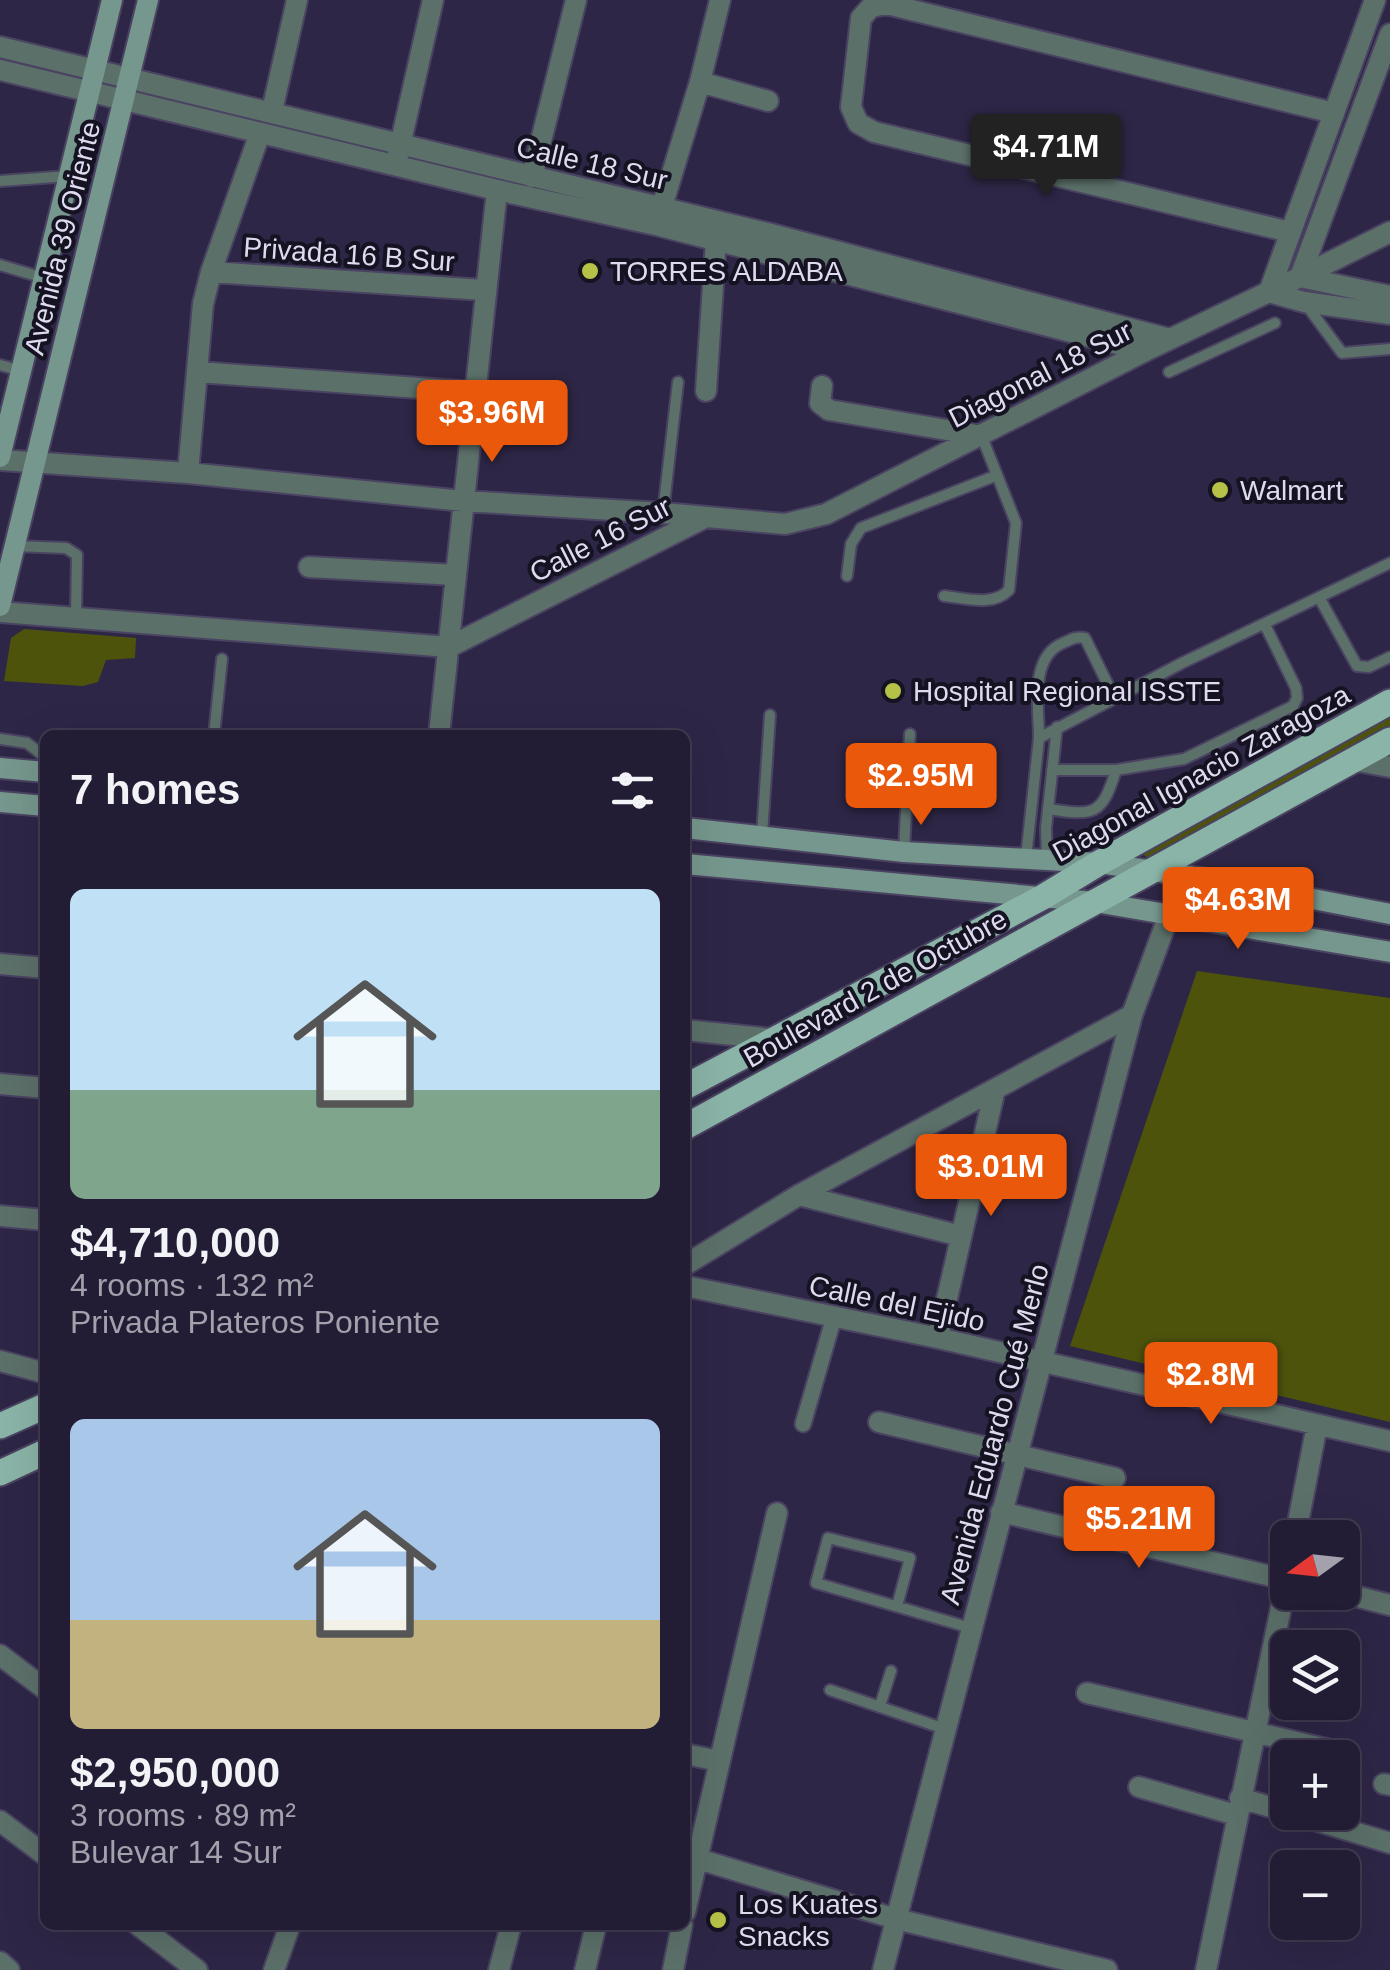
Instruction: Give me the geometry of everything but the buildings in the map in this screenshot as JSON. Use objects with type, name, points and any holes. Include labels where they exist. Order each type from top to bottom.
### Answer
[{"type":"main road","name":"Avenida 39 Oriente","points":[[0,458],[112,0]]},
{"type":"main road","name":"Avenida 39 Oriente","points":[[0,609],[148,0]]},
{"type":"main road","name":"Diagonal Ignacio Zaragoza","points":[[1043,897],[1390,702]]},
{"type":"main road","points":[[1094,902],[1390,740]]},
{"type":"main road","points":[[0,768],[40,772]]},
{"type":"main road","points":[[0,802],[40,806]]},
{"type":"main road","points":[[690,828],[904,852],[1099,863],[1390,914]]},
{"type":"main road","points":[[690,864],[1094,902],[1390,952]]},
{"type":"main road","name":"Boulevard 2 de Octubre","points":[[690,1084],[1043,897]]},
{"type":"main road","name":"Boulevard 2 de Octubre","points":[[690,1124],[1094,902]]},
{"type":"main road","points":[[0,1426],[40,1408]]},
{"type":"main road","points":[[0,1473],[40,1454]]},
{"type":"street","points":[[272,111],[297,0]]},
{"type":"street","points":[[395,164],[434,0]]},
{"type":"street","points":[[532,177],[576,0]]},
{"type":"street","points":[[659,216],[700,82],[720,0]]},
{"type":"street","points":[[1375,0],[1269,292],[1304,302],[1390,314]]},
{"type":"street","points":[[1290,232],[874,132],[858,123],[851,106],[861,18],[871,6],[887,4],[1334,113]]},
{"type":"street","points":[[1390,34],[1300,276],[1390,296]]},
{"type":"street","name":"Calle 18 Sur","points":[[0,47],[401,142],[659,216],[1170,340]]},
{"type":"street","name":"Calle 18 Sur","points":[[0,70],[497,190],[659,216],[716,240],[769,243],[1146,351]]},
{"type":"street","points":[[700,82],[768,101]]},
{"type":"street","points":[[188,473],[203,304],[260,134]]},
{"type":"street","points":[[440,730],[497,190]]},
{"type":"street","name":"Diagonal 18 Sur","points":[[706,517],[786,524],[806,521],[1390,232]]},
{"type":"street","points":[[706,392],[716,240]]},
{"type":"street","name":"Privada 16 B Sur","points":[[211,272],[484,290]]},
{"type":"street","points":[[198,372],[474,392]]},
{"type":"street","points":[[822,386],[820,402],[829,410],[982,436]]},
{"type":"street","name":"Calle 16 Sur","points":[[0,458],[463,501],[706,517]]},
{"type":"street","name":"Calle 16 Sur","points":[[449,647],[706,517]]},
{"type":"street","points":[[308,568],[456,575]]},
{"type":"street","points":[[0,609],[449,647]]},
{"type":"street","points":[[1352,760],[1390,767]]},
{"type":"street","name":"Avenida Eduardo Cué Merlo","points":[[883,1970],[1132,1016],[1168,915]]},
{"type":"street","points":[[0,964],[40,968]]},
{"type":"street","points":[[690,1262],[799,1195],[1132,1016]]},
{"type":"street","points":[[690,1031],[772,1039]]},
{"type":"street","points":[[0,1084],[40,1088]]},
{"type":"street","points":[[938,1338],[995,1089]]},
{"type":"street","points":[[799,1195],[961,1236]]},
{"type":"street","points":[[0,1216],[40,1220]]},
{"type":"street","name":"Calle del Ejido","points":[[690,1287],[938,1338],[1390,1441]]},
{"type":"street","points":[[803,1424],[834,1317]]},
{"type":"street","points":[[0,1361],[40,1372]]},
{"type":"street","points":[[878,1422],[1115,1478]]},
{"type":"street","points":[[1298,1520],[1317,1425]]},
{"type":"street","points":[[1001,1512],[1270,1574]]},
{"type":"street","points":[[777,1513],[719,1762],[691,1856],[896,1920],[1107,1970]]},
{"type":"street","points":[[1360,1597],[1390,1605]]},
{"type":"street","points":[[1206,1970],[1280,1610]]},
{"type":"street","points":[[0,1655],[40,1685]]},
{"type":"street","points":[[1086,1693],[1288,1740]]},
{"type":"street","points":[[690,1755],[719,1762]]},
{"type":"street","points":[[1139,1787],[1270,1810]]},
{"type":"street","points":[[0,1820],[40,1851]]},
{"type":"street","points":[[1347,1830],[1390,1843]]},
{"type":"street","points":[[145,1930],[197,1970]]},
{"type":"street","points":[[274,1970],[288,1930]]},
{"type":"street","points":[[498,1970],[509,1930]]},
{"type":"street","points":[[585,1970],[595,1930]]},
{"type":"street","points":[[673,1970],[681,1930]]},
{"type":"street","points":[[0,1962],[9,1970]]},
{"type":"lane","points":[[0,181],[69,176]]},
{"type":"lane","points":[[0,266],[44,278]]},
{"type":"lane","points":[[1304,302],[1342,352],[1390,349]]},
{"type":"lane","points":[[1169,372],[1274,323]]},
{"type":"lane","points":[[1170,340],[1183,366]]},
{"type":"lane","points":[[0,365],[22,370]]},
{"type":"lane","points":[[663,512],[678,382]]},
{"type":"lane","points":[[944,596],[990,601],[1009,590],[1016,523],[982,436]]},
{"type":"lane","points":[[847,576],[851,544],[862,528],[996,476]]},
{"type":"lane","points":[[14,546],[66,548],[76,555],[76,618]]},
{"type":"lane","points":[[1039,738],[1114,697],[1390,563]]},
{"type":"lane","points":[[1320,599],[1357,666],[1369,666],[1390,657]]},
{"type":"lane","points":[[1052,770],[1116,770],[1184,758],[1293,706],[1296,688],[1265,624]]},
{"type":"lane","points":[[1037,859],[1039,670],[1054,646],[1076,637],[1085,638],[1114,697]]},
{"type":"lane","points":[[215,730],[222,659]]},
{"type":"lane","points":[[762,835],[770,715]]},
{"type":"lane","points":[[1037,859],[1048,809],[1057,727]]},
{"type":"lane","points":[[904,852],[910,734]]},
{"type":"lane","points":[[0,739],[27,743],[40,753]]},
{"type":"lane","points":[[1048,809],[1078,814],[1096,811],[1108,800],[1116,770]]},
{"type":"lane","points":[[897,1606],[910,1558],[828,1538],[816,1583],[972,1628]]},
{"type":"lane","points":[[880,1706],[891,1670]]},
{"type":"lane","points":[[830,1690],[945,1728]]},
{"type":"green space","points":[[24,629],[136,638],[135,658],[106,660],[98,682],[83,686],[4,681],[11,638]]},
{"type":"green space","points":[[1390,712],[1390,736],[1151,861],[1138,850]]},
{"type":"green space","points":[[1197,971],[1390,998],[1390,1422],[1070,1346]]},
{"type":"place","name":"TORRES ALDABA","points":[[590,271]]},
{"type":"place","name":"Walmart","points":[[1220,490]]},
{"type":"place","name":"Hospital Regional ISSTE","points":[[893,691]]},
{"type":"place","name":"Los Kuates Snacks","points":[[718,1920]]}]
